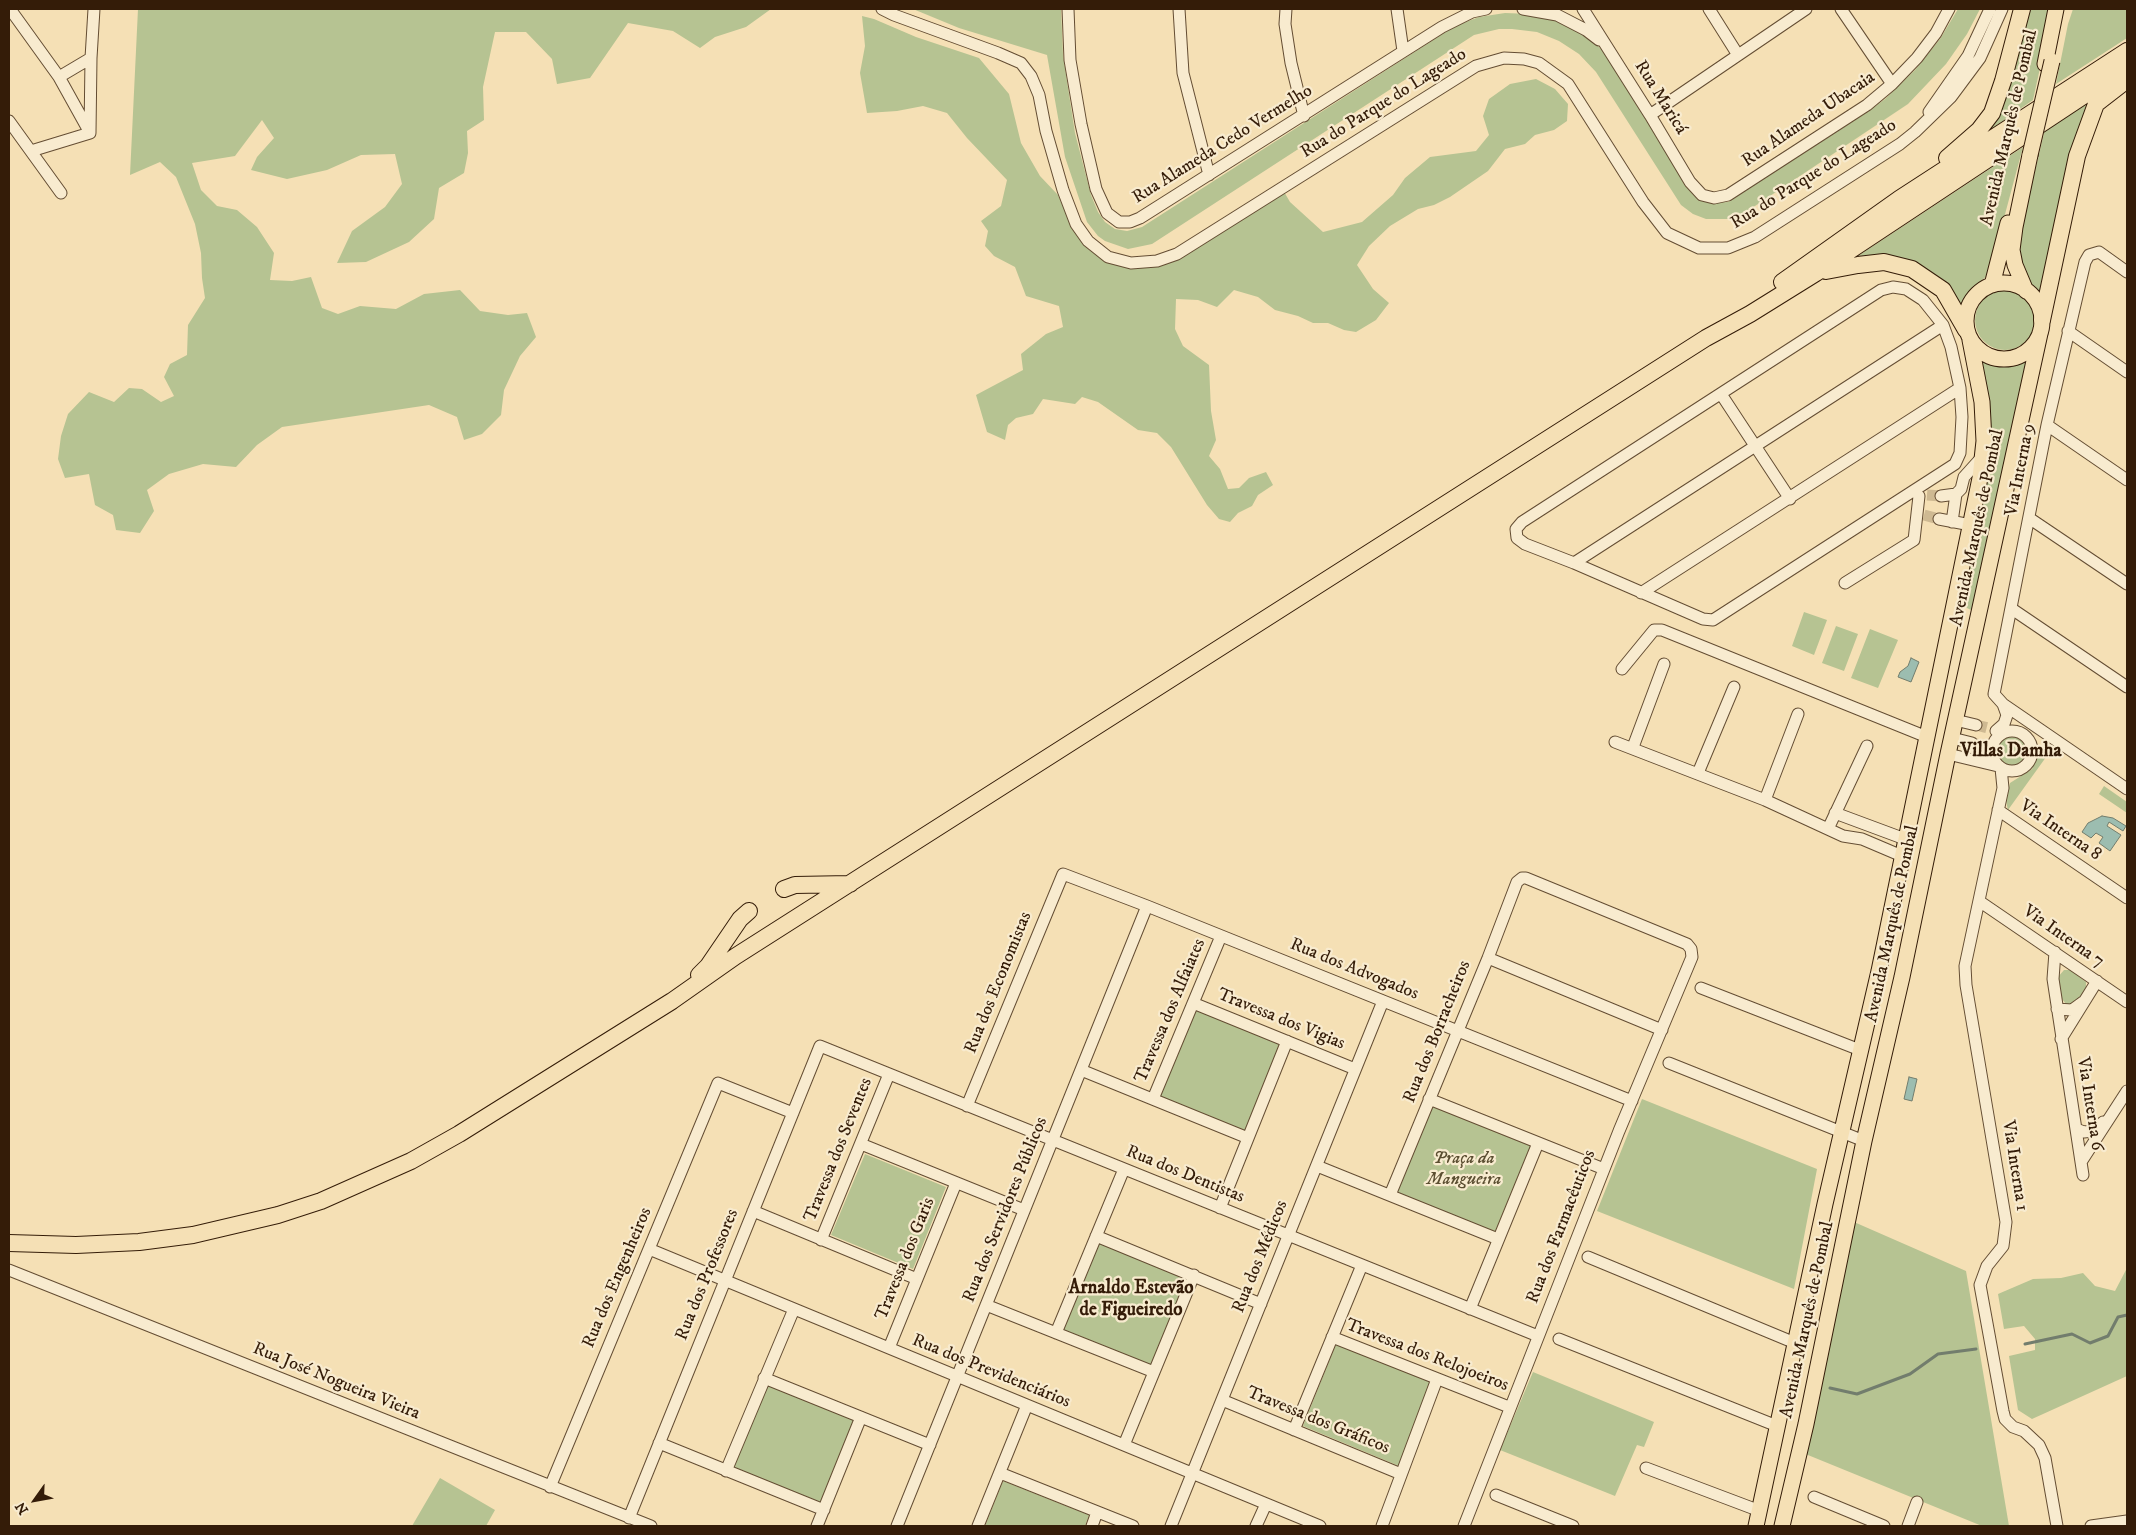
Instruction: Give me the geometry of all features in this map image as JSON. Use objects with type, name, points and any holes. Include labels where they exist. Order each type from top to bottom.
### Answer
[{"type":"highway","points":[[1899,199],[1979,130],[1992,113],[2003,81],[2022,9]]},
{"type":"highway","points":[[1706,338],[1744,307],[1899,199],[2127,51]]},
{"type":"highway","points":[[9,1242],[76,1246],[138,1242],[194,1235],[237,1226],[322,1201],[411,1161],[459,1134],[672,1001],[736,956],[1706,338],[1750,314],[1816,273],[2127,67]]},
{"type":"highway","points":[[2042,325],[2077,156],[2096,104],[2127,79]]},
{"type":"highway","points":[[1816,273],[1858,264],[1884,262],[1912,269],[1943,290],[1968,335]]},
{"type":"highway","points":[[784,889],[795,885],[850,884]]},
{"type":"highway","points":[[672,1001],[708,966],[740,919],[749,911]]},
{"type":"main road","name":"Avenida Marquês de Pombal","points":[[1992,285],[2027,156],[2048,62],[2056,9]]},
{"type":"main road","name":"Avenida Marquês de Pombal","points":[[2048,62],[2066,9]]},
{"type":"main road","name":"Avenida Marquês de Pombal","points":[[2026,291],[2015,265],[2012,250],[2027,156]]},
{"type":"main road","points":[[2009,284],[2026,291],[2037,304],[2042,325],[2034,346],[2019,357],[2000,360],[1983,354],[1968,335],[1966,316],[1970,302],[1979,292],[1992,285],[2009,284]]},
{"type":"main road","name":"Avenida Marquês de Pombal","points":[[1782,1526],[2042,325]]},
{"type":"main road","name":"Avenida Marquês de Pombal","points":[[1756,1526],[1878,971],[1980,478],[1984,441],[1982,402],[1968,335]]},
{"type":"main road","points":[[1954,608],[1968,612],[1977,624]]},
{"type":"main road","points":[[1895,888],[1919,896]]},
{"type":"main road","points":[[1878,971],[1902,977]]},
{"type":"main road","points":[[1771,1462],[1794,1473]]},
{"type":"street","points":[[10,9],[59,77],[90,132]]},
{"type":"street","points":[[90,132],[94,9]]},
{"type":"street","name":"Rua do Parque do Lageado","points":[[882,9],[1021,63],[1032,76],[1039,95],[1046,131],[1063,190],[1076,224],[1088,241],[1108,256],[1131,263],[1157,261],[1177,254],[1476,66],[1490,61],[1524,59],[1539,63],[1568,84],[1643,202],[1667,233],[1699,248],[1728,248],[1755,237],[1900,144],[1915,132],[1951,97],[1980,58],[2002,9]]},
{"type":"street","name":"Rua Alameda Cedo Vermelho","points":[[1068,9],[1070,60],[1081,124],[1096,189],[1107,213],[1119,222],[1130,222],[1140,218],[1442,27],[1472,12],[1486,9]]},
{"type":"street","points":[[1179,9],[1183,73],[1208,175]]},
{"type":"street","points":[[1286,9],[1291,63],[1304,116]]},
{"type":"street","points":[[1397,9],[1403,51]]},
{"type":"street","points":[[1523,9],[1543,10],[1557,15],[1586,30],[1606,46]]},
{"type":"street","name":"Rua Maricá","points":[[1583,9],[1690,182],[1702,195],[1714,198]]},
{"type":"street","points":[[1709,9],[1738,55]]},
{"type":"street","points":[[1650,115],[1806,9]]},
{"type":"street","points":[[1841,9],[1892,84]]},
{"type":"street","name":"Rua Alameda Ubacaia","points":[[1714,198],[1728,195],[1867,105],[1892,84],[1917,58],[1936,33],[1949,9]]},
{"type":"street","name":"Rua do Parque do Lageado","points":[[1915,132],[1968,56],[1990,9]]},
{"type":"street","points":[[59,77],[91,58]]},
{"type":"street","points":[[9,121],[61,192]]},
{"type":"street","points":[[31,152],[90,132]]},
{"type":"street","name":"Via Interna 9","points":[[2003,704],[1994,694],[2047,425],[2085,262],[2089,255],[2099,252],[2127,272]]},
{"type":"street","points":[[1893,287],[1906,289],[1923,300],[1943,325],[1951,347],[1960,388],[1962,417],[1960,453],[1955,464],[1714,620],[1703,618],[1641,593],[1574,563],[1525,544],[1517,538],[1516,529],[1522,522],[1882,290],[1893,287]]},
{"type":"street","points":[[1574,563],[1943,325]]},
{"type":"street","points":[[2068,331],[2127,372]]},
{"type":"street","points":[[1641,593],[1960,388]]},
{"type":"street","points":[[1721,394],[1790,498]]},
{"type":"street","points":[[2047,425],[2127,480]]},
{"type":"street","points":[[1952,522],[1956,494],[1961,489],[1964,477],[1982,457]]},
{"type":"street","points":[[1941,496],[1956,494]]},
{"type":"street","points":[[1906,496],[1923,496]]},
{"type":"street","points":[[1923,496],[1924,515]]},
{"type":"street","points":[[1846,584],[1914,540],[1923,496]]},
{"type":"street","points":[[2029,518],[2127,584]]},
{"type":"street","points":[[1939,519],[1971,524]]},
{"type":"street","points":[[2012,609],[2127,687]]},
{"type":"street","points":[[1622,669],[1654,630],[1662,630],[1927,737]]},
{"type":"street","points":[[1634,747],[1664,664]]},
{"type":"street","points":[[1698,773],[1734,687]]},
{"type":"street","points":[[2003,704],[2127,789]]},
{"type":"street","points":[[1982,746],[1995,739],[2001,731],[2007,716],[2003,704]]},
{"type":"street","points":[[1765,800],[1798,714]]},
{"type":"street","points":[[2001,731],[2019,724],[2021,716]]},
{"type":"street","points":[[1955,720],[1976,725]]},
{"type":"street","points":[[2003,788],[2018,771],[2028,764],[2031,747],[2040,729]]},
{"type":"street","points":[[2001,731],[2023,734],[2031,747]]},
{"type":"street","points":[[1952,738],[1982,746],[1999,767],[2003,788]]},
{"type":"street","points":[[2031,747],[2044,741],[2058,741]]},
{"type":"street","points":[[1615,742],[1634,747],[1765,800],[1843,836],[1862,839],[1902,856]]},
{"type":"street","points":[[1828,829],[1867,746]]},
{"type":"street","points":[[1948,754],[1999,767],[2006,771],[2018,771]]},
{"type":"street","name":"Via Interna 1","points":[[2003,788],[1966,966],[1966,985],[2006,1222],[2003,1246],[1987,1266],[1980,1285],[2002,1411],[2013,1427],[2024,1432],[2039,1445],[2045,1458],[2057,1526]]},
{"type":"street","name":"Via Interna 8","points":[[1998,810],[2127,898]]},
{"type":"street","points":[[1835,813],[1906,839]]},
{"type":"street","name":"Rua dos Advogados","points":[[1063,874],[1632,1101]]},
{"type":"street","name":"Rua dos Economistas","points":[[967,1106],[1063,874]]},
{"type":"street","name":"Rua dos Borracheiros","points":[[1390,1195],[1488,958],[1517,882],[1522,878],[1526,878],[1686,944]]},
{"type":"street","name":"Via Interna 7","points":[[1980,901],[2127,1002]]},
{"type":"street","name":"Rua dos Servidores Públicos","points":[[897,1526],[1147,906]]},
{"type":"street","name":"Travessa dos Alfaiates","points":[[1153,1099],[1221,936]]},
{"type":"street","name":"Rua dos Farmacêuticos","points":[[1464,1526],[1509,1407],[1604,1169],[1692,957],[1691,949],[1686,944]]},
{"type":"street","name":"Via Interna 6","points":[[2055,952],[2052,979],[2083,1175]]},
{"type":"street","points":[[1488,958],[1662,1030]]},
{"type":"street","name":"Via Interna 6","points":[[2061,1039],[2097,981]]},
{"type":"street","points":[[1700,988],[1860,1050]]},
{"type":"street","name":"Rua dos Médicos","points":[[1171,1526],[1383,1001]]},
{"type":"street","points":[[2057,1010],[2072,1010],[2085,1001]]},
{"type":"street","name":"Travessa dos Vigias","points":[[1193,1003],[1356,1069]]},
{"type":"street","points":[[1220,1208],[1287,1041]]},
{"type":"street","name":"Rua dos Dentistas","points":[[820,1046],[1538,1336]]},
{"type":"street","name":"Rua dos Professores","points":[[629,1518],[820,1046]]},
{"type":"street","points":[[1669,1063],[1864,1141]]},
{"type":"street","points":[[1081,1070],[1248,1138]]},
{"type":"street","name":"Travessa dos Seventes","points":[[822,1240],[890,1074]]},
{"type":"street","name":"Rua dos Engenheiros","points":[[550,1487],[718,1083],[793,1113]]},
{"type":"street","points":[[2081,1162],[2127,1091]]},
{"type":"street","points":[[1429,1099],[1604,1169]]},
{"type":"street","points":[[2076,1129],[2084,1132],[2093,1131],[2109,1118]]},
{"type":"street","points":[[1470,1309],[1538,1143]]},
{"type":"street","points":[[861,1144],[1024,1210]]},
{"type":"street","points":[[1317,1166],[1498,1239]]},
{"type":"street","points":[[1056,1333],[1124,1169]]},
{"type":"street","name":"Travessa dos Garis","points":[[889,1348],[956,1182]]},
{"type":"street","points":[[753,1211],[917,1279]]},
{"type":"street","points":[[1096,1236],[1261,1304]]},
{"type":"street","name":"Rua dos Previdenciários","points":[[649,1249],[1320,1526]]},
{"type":"street","points":[[1588,1257],[1795,1343]]},
{"type":"street","points":[[1294,1430],[1362,1265]]},
{"type":"street","name":"Rua José Nogueira Vieira","points":[[9,1270],[650,1526]]},
{"type":"street","points":[[1124,1445],[1194,1276]]},
{"type":"street","points":[[986,1305],[1154,1372]]},
{"type":"street","points":[[726,1471],[794,1309]]},
{"type":"street","name":"Travessa dos Relojoeiros","points":[[1332,1337],[1509,1407]]},
{"type":"street","points":[[1559,1339],[1777,1426]]},
{"type":"street","points":[[764,1378],[930,1445]]},
{"type":"street","points":[[1382,1526],[1438,1379]]},
{"type":"street","name":"Travessa dos Gráficos","points":[[1222,1400],[1401,1474]]},
{"type":"street","points":[[978,1526],[1027,1405]]},
{"type":"street","points":[[817,1526],[861,1417]]},
{"type":"street","points":[[659,1444],[824,1510]]},
{"type":"street","points":[[1646,1468],[1760,1510]]},
{"type":"street","points":[[1000,1473],[1133,1526]]},
{"type":"street","points":[[1496,1495],[1573,1526]]},
{"type":"street","points":[[1814,1497],[1884,1526]]},
{"type":"street","points":[[1908,1526],[1917,1502]]},
{"type":"street","points":[[1256,1526],[1266,1504]]},
{"type":"street","points":[[1092,1526],[1097,1512]]},
{"type":"street","points":[[2091,1526],[2127,1521]]},
{"type":"green space","points":[[138,9],[771,9],[746,27],[715,37],[700,48],[673,31],[628,23],[590,78],[557,84],[552,59],[526,32],[495,32],[483,87],[484,120],[467,131],[468,153],[464,173],[439,188],[434,219],[409,242],[366,262],[337,263],[352,231],[385,207],[402,184],[395,154],[361,155],[327,170],[287,179],[251,170],[257,157],[274,138],[262,120],[235,156],[192,163],[201,190],[217,206],[237,210],[257,227],[274,253],[270,280],[292,281],[311,277],[322,308],[338,314],[360,306],[396,309],[424,294],[460,290],[480,311],[508,315],[527,313],[536,337],[520,356],[504,390],[501,415],[482,434],[464,440],[457,417],[429,405],[282,427],[257,445],[236,467],[203,464],[169,474],[147,490],[154,511],[140,533],[116,530],[113,515],[95,505],[89,474],[65,478],[58,459],[61,436],[68,414],[89,392],[114,402],[129,388],[142,389],[161,402],[174,396],[164,377],[170,364],[187,355],[188,325],[205,298],[201,253],[195,224],[176,177],[160,162],[130,175]]},
{"type":"green space","points":[[913,9],[1061,9],[1063,55],[1075,133],[1091,195],[1098,212],[1105,222],[1115,229],[1127,231],[1142,227],[1455,26],[1479,17],[1505,13],[1531,14],[1555,20],[1577,31],[1597,45],[1606,54],[1694,195],[1709,203],[1728,202],[1885,99],[1915,70],[1940,39],[1958,9],[1980,9],[1967,34],[1946,64],[1908,104],[1740,216],[1732,219],[1706,219],[1693,214],[1681,205],[1596,72],[1579,54],[1559,41],[1537,32],[1499,29],[1474,35],[1152,244],[1128,249],[1105,241],[1098,236],[1087,222],[1065,157],[1047,55],[959,28]]},
{"type":"green space","points":[[2025,9],[2053,9],[2033,100],[1987,132]]},
{"type":"green space","points":[[2073,9],[2127,9],[2127,38],[2056,84],[2068,24]]},
{"type":"green space","points":[[862,16],[874,19],[916,37],[979,58],[1009,94],[1021,143],[1040,176],[1058,195],[1071,225],[1113,261],[1167,263],[1283,190],[1290,202],[1323,232],[1362,222],[1393,195],[1405,178],[1430,157],[1476,151],[1489,135],[1483,116],[1489,99],[1510,84],[1536,79],[1555,89],[1568,104],[1567,121],[1554,130],[1535,135],[1525,144],[1505,149],[1488,171],[1450,197],[1434,205],[1418,209],[1390,226],[1369,246],[1357,265],[1373,289],[1389,303],[1376,320],[1356,332],[1344,330],[1328,323],[1313,323],[1298,316],[1275,310],[1258,297],[1234,290],[1217,307],[1198,300],[1176,299],[1175,329],[1183,346],[1209,365],[1211,411],[1216,440],[1209,456],[1220,469],[1228,489],[1239,488],[1249,478],[1266,472],[1273,485],[1258,495],[1252,506],[1238,513],[1230,522],[1219,519],[1207,505],[1171,447],[1157,433],[1138,430],[1098,402],[1082,397],[1075,404],[1043,399],[1033,414],[1016,418],[1008,425],[1005,440],[987,432],[976,395],[1023,370],[1021,354],[1046,334],[1063,327],[1059,306],[1026,296],[1015,267],[994,256],[985,246],[988,231],[981,221],[1001,206],[1007,180],[967,138],[947,113],[923,106],[897,111],[867,113],[860,73],[865,46]]},
{"type":"green space","points":[[2095,97],[2042,294],[2030,283],[2022,269],[2018,242],[2045,129]]},
{"type":"green space","points":[[2023,147],[1989,274],[1971,290],[1962,306],[1949,288],[1880,255],[1858,256]]},
{"type":"green space","points":[[2005,290],[2022,295],[2030,303],[2035,320],[2030,337],[2022,345],[2005,350],[1988,345],[1980,337],[1975,320],[1980,303],[1988,295]]},
{"type":"green space","points":[[2030,353],[1975,612],[1961,605],[1990,464],[1990,407],[1979,356],[1991,362],[2003,364],[2015,362]]},
{"type":"green space","points":[[1804,612],[1827,620],[1814,655],[1792,646]]},
{"type":"green space","points":[[1836,626],[1858,634],[1844,671],[1822,663]]},
{"type":"green space","points":[[1870,629],[1898,640],[1878,688],[1851,678]]},
{"type":"green space","points":[[2012,736],[2018,737],[2023,741],[2027,746],[2027,758],[2023,763],[2018,767],[2012,768],[2006,767],[2001,763],[1997,758],[1996,752],[1997,746],[2001,741],[2006,737]]},
{"type":"green space","points":[[2048,744],[2054,746],[2008,810],[2006,801],[2010,783],[2032,769],[2039,749]]},
{"type":"green space","points":[[2104,786],[2127,802],[2127,813],[2099,794]]},
{"type":"green space","points":[[2064,970],[2070,970],[2086,982],[2086,989],[2077,1002],[2073,1004],[2066,1004],[2062,999],[2058,977]]},
{"type":"green space","points":[[1196,1009],[1280,1044],[1246,1132],[1159,1096]]},
{"type":"green space","points":[[1642,1099],[1817,1169],[1794,1289],[1597,1211]]},
{"type":"green space","name":"Praça da Mangueira","points":[[1433,1106],[1531,1145],[1495,1232],[1397,1192]]},
{"type":"green space","points":[[865,1154],[946,1187],[913,1269],[831,1235]]},
{"type":"green space","points":[[1854,1222],[1966,1271],[2009,1526],[1982,1526],[1803,1453]]},
{"type":"green space","points":[[1098,1242],[1188,1278],[1151,1366],[1063,1330]]},
{"type":"green space","points":[[2127,1268],[2127,1376],[2032,1419],[2018,1410],[2009,1356],[2035,1350],[2035,1339],[2024,1326],[2004,1329],[1998,1294],[2033,1279],[2061,1278],[2083,1273],[2095,1286],[2115,1291]]},
{"type":"green space","points":[[1336,1344],[1432,1383],[1399,1466],[1303,1426]]},
{"type":"green space","points":[[1533,1372],[1654,1422],[1644,1447],[1637,1445],[1615,1496],[1500,1450]]},
{"type":"green space","points":[[767,1385],[854,1420],[820,1503],[733,1468]]},
{"type":"green space","points":[[440,1478],[495,1510],[486,1526],[412,1526]]},
{"type":"green space","points":[[1003,1481],[1089,1515],[1085,1526],[985,1526]]},
{"type":"shaded area","points":[[1911,658],[1919,662],[1911,682],[1898,677],[1900,672],[1908,666]]},
{"type":"shaded area","points":[[2102,816],[2113,818],[2126,826],[2123,831],[2109,822],[2107,826],[2121,835],[2110,851],[2099,843],[2103,837],[2096,833],[2091,838],[2082,832],[2088,823]]},
{"type":"shaded area","points":[[1909,1077],[1917,1079],[1912,1101],[1904,1099]]},
{"type":"waterway","points":[[2025,1344],[2072,1334],[2090,1343],[2108,1336],[2118,1317],[2127,1315]]},
{"type":"waterway","points":[[1830,1388],[1857,1394],[1910,1374],[1938,1354],[1976,1349]]},
{"type":"tunnel","points":[[1927,495],[1941,496]]},
{"type":"tunnel","points":[[1924,515],[1939,519]]},
{"type":"tunnel","points":[[1976,725],[1988,728]]},
{"type":"tunnel","points":[[1972,743],[1984,746]]},
{"type":"district","name":"Villas Damha","points":[[2011,752]]},
{"type":"district","name":"Arnaldo Estevão de Figueiredo","points":[[1131,1300]]}]
